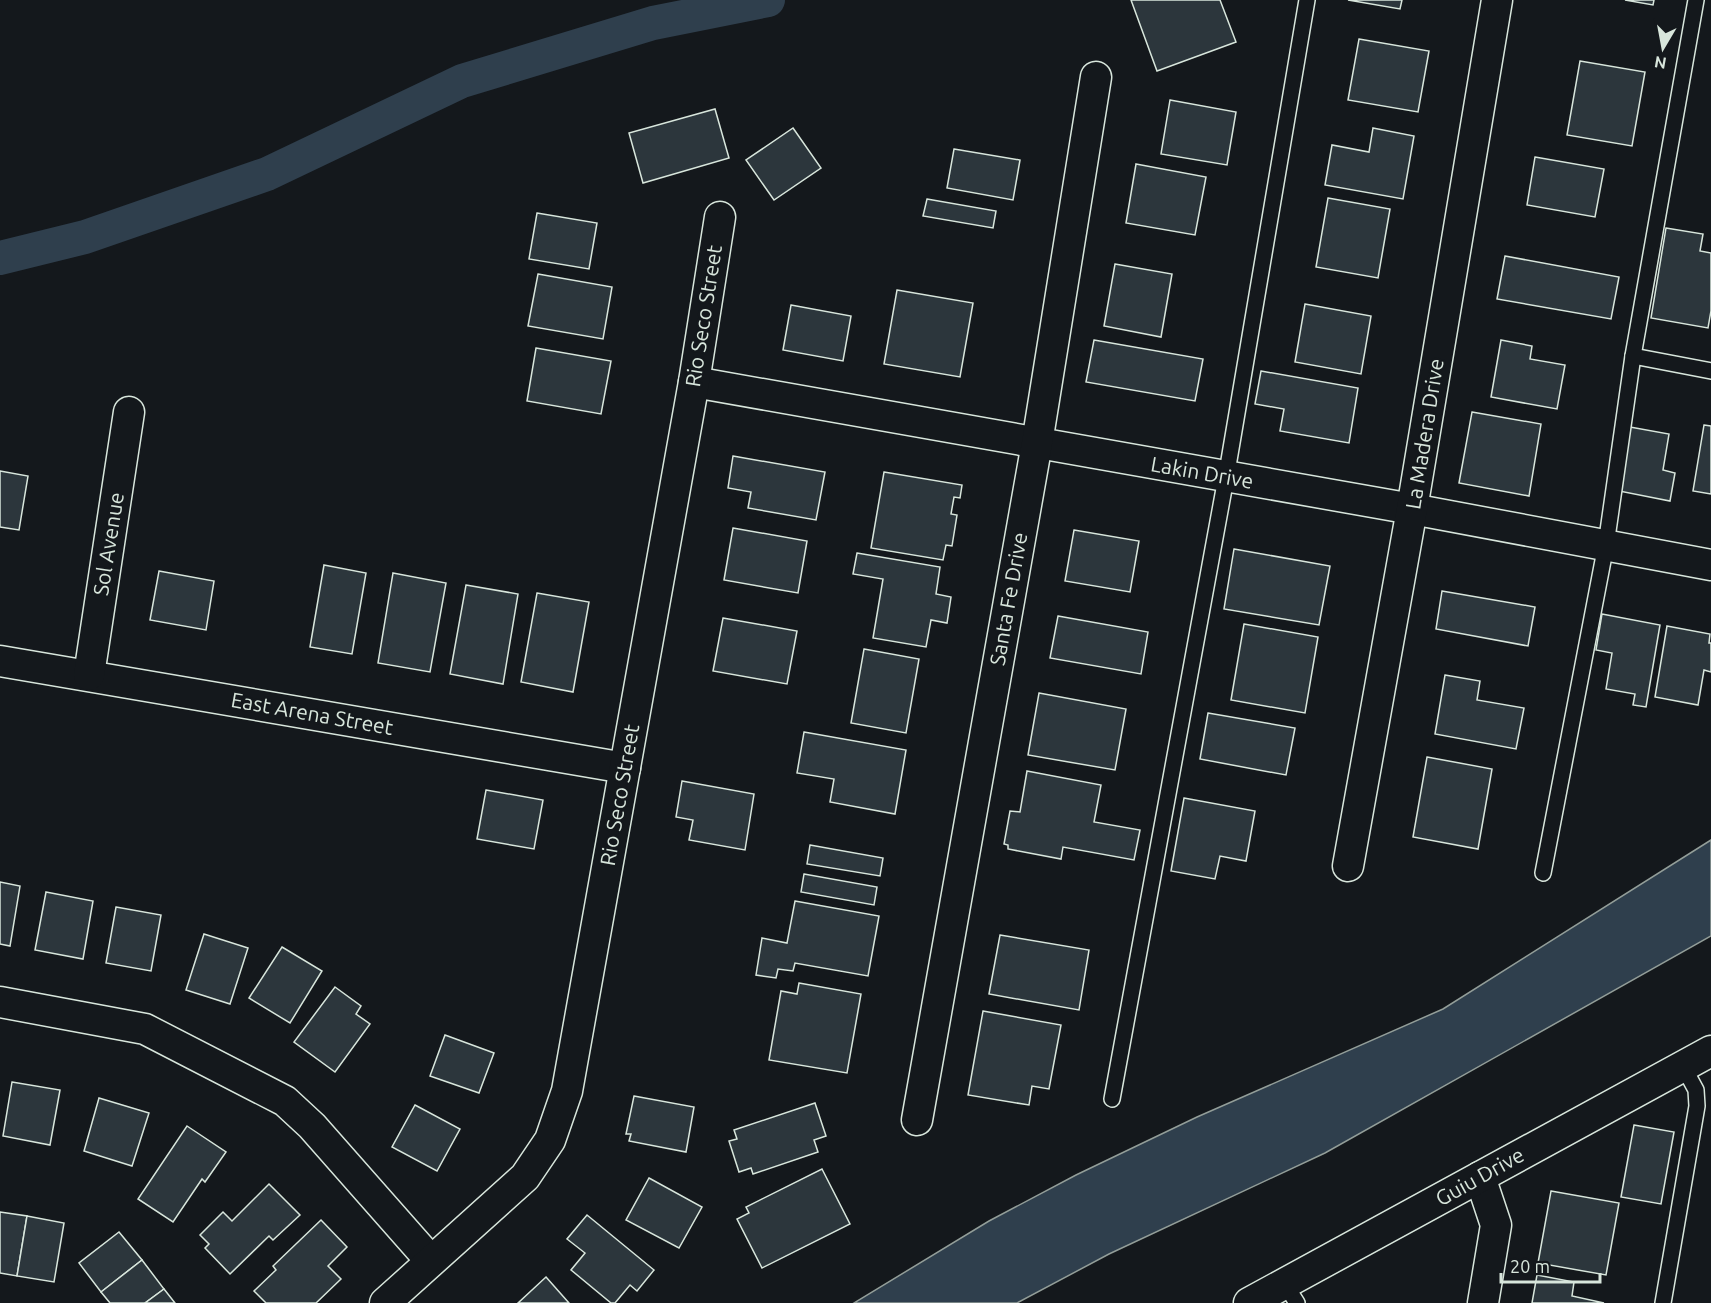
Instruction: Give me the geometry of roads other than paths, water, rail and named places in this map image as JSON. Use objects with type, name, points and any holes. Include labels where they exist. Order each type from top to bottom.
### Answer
[{"type":"street","name":"La Madera Drive","points":[[1348,866],[1412,509],[1497,0]]},
{"type":"street","name":"Santa Fe Drive","points":[[917,1120],[1037,443],[1096,77]]},
{"type":"street","name":"Rio Seco Street","points":[[385,1303],[525,1177],[550,1140],[567,1091],[694,382],[720,217]]},
{"type":"street","name":"Lakin Drive","points":[[694,382],[1226,478],[1412,509],[1711,565]]},
{"type":"street","name":"Sol Avenue","points":[[88,675],[129,412]]},
{"type":"street","name":"East Arena Street","points":[[0,661],[625,768]]},
{"type":"street","points":[[0,1002],[145,1029],[285,1101],[312,1126],[431,1262]]},
{"type":"street","name":"Guiu Drive","points":[[1249,1303],[1291,1293],[1480,1177],[1711,1051]]},
{"type":"street","points":[[1480,1177],[1496,1225],[1483,1303]]},
{"type":"lane","points":[[1112,1099],[1226,478],[1307,0]]},
{"type":"lane","points":[[1543,873],[1606,545],[1634,356],[1696,0]]},
{"type":"lane","points":[[1634,356],[1711,371]]},
{"type":"lane","points":[[1663,1303],[1697,1106],[1696,1090],[1683,1066]]},
{"type":"water","points":[[1711,840],[1711,936],[1325,1153],[1109,1254],[1017,1303],[854,1303],[989,1221],[1076,1175],[1197,1117],[1443,1009]]},
{"type":"waterway","points":[[0,258],[85,237],[267,174],[462,81],[653,23],[768,0]]}]
